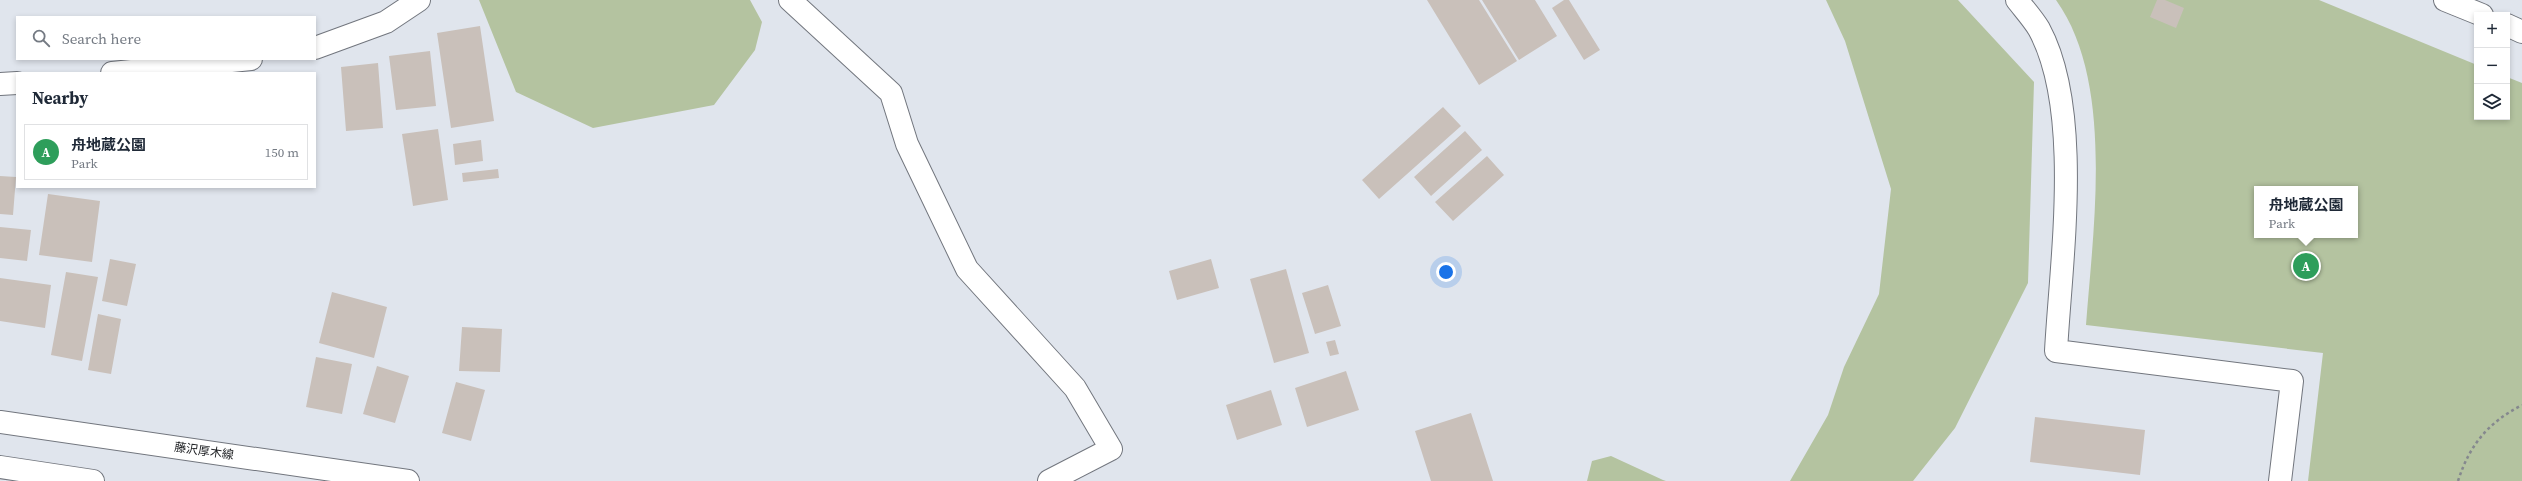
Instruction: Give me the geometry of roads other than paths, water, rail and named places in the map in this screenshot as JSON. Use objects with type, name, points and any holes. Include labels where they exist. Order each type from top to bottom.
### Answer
[{"type":"street","points":[[316,48],[386,22],[419,0]]},
{"type":"street","points":[[790,0],[891,93],[907,144],[967,269],[1075,388],[1111,449],[1049,481]]},
{"type":"street","points":[[2017,0],[2042,35],[2054,67],[2064,115],[2065,201],[2056,351],[2292,380],[2280,481]]},
{"type":"street","points":[[2445,0],[2475,12]]},
{"type":"street","points":[[2510,27],[2522,32]]},
{"type":"street","points":[[122,72],[241,60]]},
{"type":"street","points":[[0,84],[16,83]]},
{"type":"street","name":"藤沢厚木線","points":[[0,422],[408,481]]},
{"type":"street","points":[[0,467],[93,481]]},
{"type":"place","name":"舟地蔵公園","points":[[2306,266]]}]
